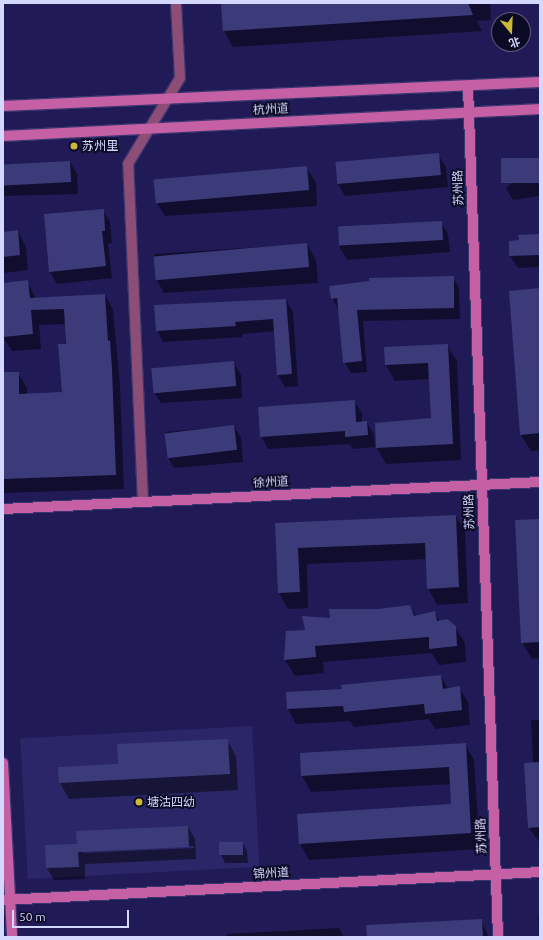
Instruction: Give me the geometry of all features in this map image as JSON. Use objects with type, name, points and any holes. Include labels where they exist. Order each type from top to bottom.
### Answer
[{"type":"street","points":[[143,502],[128,164],[180,78],[176,3]]},
{"type":"street","name":"杭州道","points":[[3,106],[168,97],[540,82]]},
{"type":"street","name":"苏州路","points":[[468,86],[498,937]]},
{"type":"street","name":"杭州道","points":[[3,136],[540,109]]},
{"type":"street","name":"徐州道","points":[[3,508],[540,482]]},
{"type":"street","points":[[3,762],[6,899],[12,937]]},
{"type":"street","name":"锦州道","points":[[6,899],[540,872]]},
{"type":"shaded area","name":"塘沽四幼","points":[[252,726],[259,867],[28,879],[20,738]]},
{"type":"building","points":[[221,3],[468,3],[473,15],[223,31]]},
{"type":"building","points":[[439,153],[441,175],[337,184],[335,162]]},
{"type":"building","points":[[501,158],[540,158],[540,183],[501,183]]},
{"type":"building","points":[[70,161],[71,182],[4,185],[3,165]]},
{"type":"building","points":[[307,166],[309,190],[156,203],[154,179]]},
{"type":"building","points":[[104,209],[105,231],[102,231],[106,266],[49,272],[44,214]]},
{"type":"building","points":[[442,221],[443,240],[339,245],[338,226]]},
{"type":"building","points":[[18,230],[20,255],[3,257],[3,232]]},
{"type":"building","points":[[540,234],[540,255],[509,256],[509,241],[519,240],[518,235]]},
{"type":"building","points":[[307,243],[309,267],[156,280],[154,256]]},
{"type":"building","points":[[454,276],[454,308],[357,310],[362,361],[343,363],[337,298],[331,299],[329,286],[369,281],[369,278]]},
{"type":"building","points":[[28,280],[30,298],[105,294],[108,341],[110,340],[112,369],[116,475],[3,479],[3,372],[19,372],[19,394],[62,392],[58,344],[66,344],[64,309],[31,310],[33,334],[3,337],[3,283]]},
{"type":"building","points":[[540,288],[540,433],[520,435],[509,291]]},
{"type":"building","points":[[286,299],[292,374],[277,375],[273,319],[235,322],[236,326],[156,331],[154,305]]},
{"type":"building","points":[[448,344],[453,444],[376,448],[375,423],[431,418],[428,363],[385,365],[384,347]]},
{"type":"building","points":[[234,361],[236,386],[153,393],[151,368]]},
{"type":"building","points":[[355,400],[356,422],[367,421],[368,435],[345,437],[345,431],[260,437],[258,407]]},
{"type":"building","points":[[234,425],[237,450],[168,458],[165,434]]},
{"type":"building","points":[[456,515],[459,587],[427,589],[425,543],[298,548],[300,592],[278,593],[275,523]]},
{"type":"building","points":[[540,519],[540,642],[521,643],[515,520]]},
{"type":"building","points":[[410,605],[414,616],[435,611],[437,621],[447,619],[456,626],[457,646],[429,649],[429,637],[315,646],[316,657],[284,660],[286,631],[305,630],[302,616],[330,618],[329,609],[378,609]]},
{"type":"building","points":[[441,675],[443,689],[460,686],[462,710],[425,714],[424,704],[344,712],[343,706],[287,709],[286,692],[342,689],[341,685]]},
{"type":"building","points":[[228,739],[230,774],[59,783],[58,767],[118,764],[117,744]]},
{"type":"building","points":[[466,743],[471,833],[299,844],[297,814],[451,804],[449,767],[301,776],[300,753]]},
{"type":"building","points":[[540,762],[540,827],[528,828],[524,763]]},
{"type":"building","points":[[188,826],[189,847],[78,852],[79,867],[46,868],[45,845],[77,844],[76,831]]},
{"type":"building","points":[[219,842],[243,842],[243,855],[219,855]]},
{"type":"building","points":[[482,919],[483,937],[367,937],[366,925]]},
{"type":"place","name":"苏州里","points":[[74,146]]},
{"type":"place","name":"塘沽四幼","points":[[139,802]]}]
